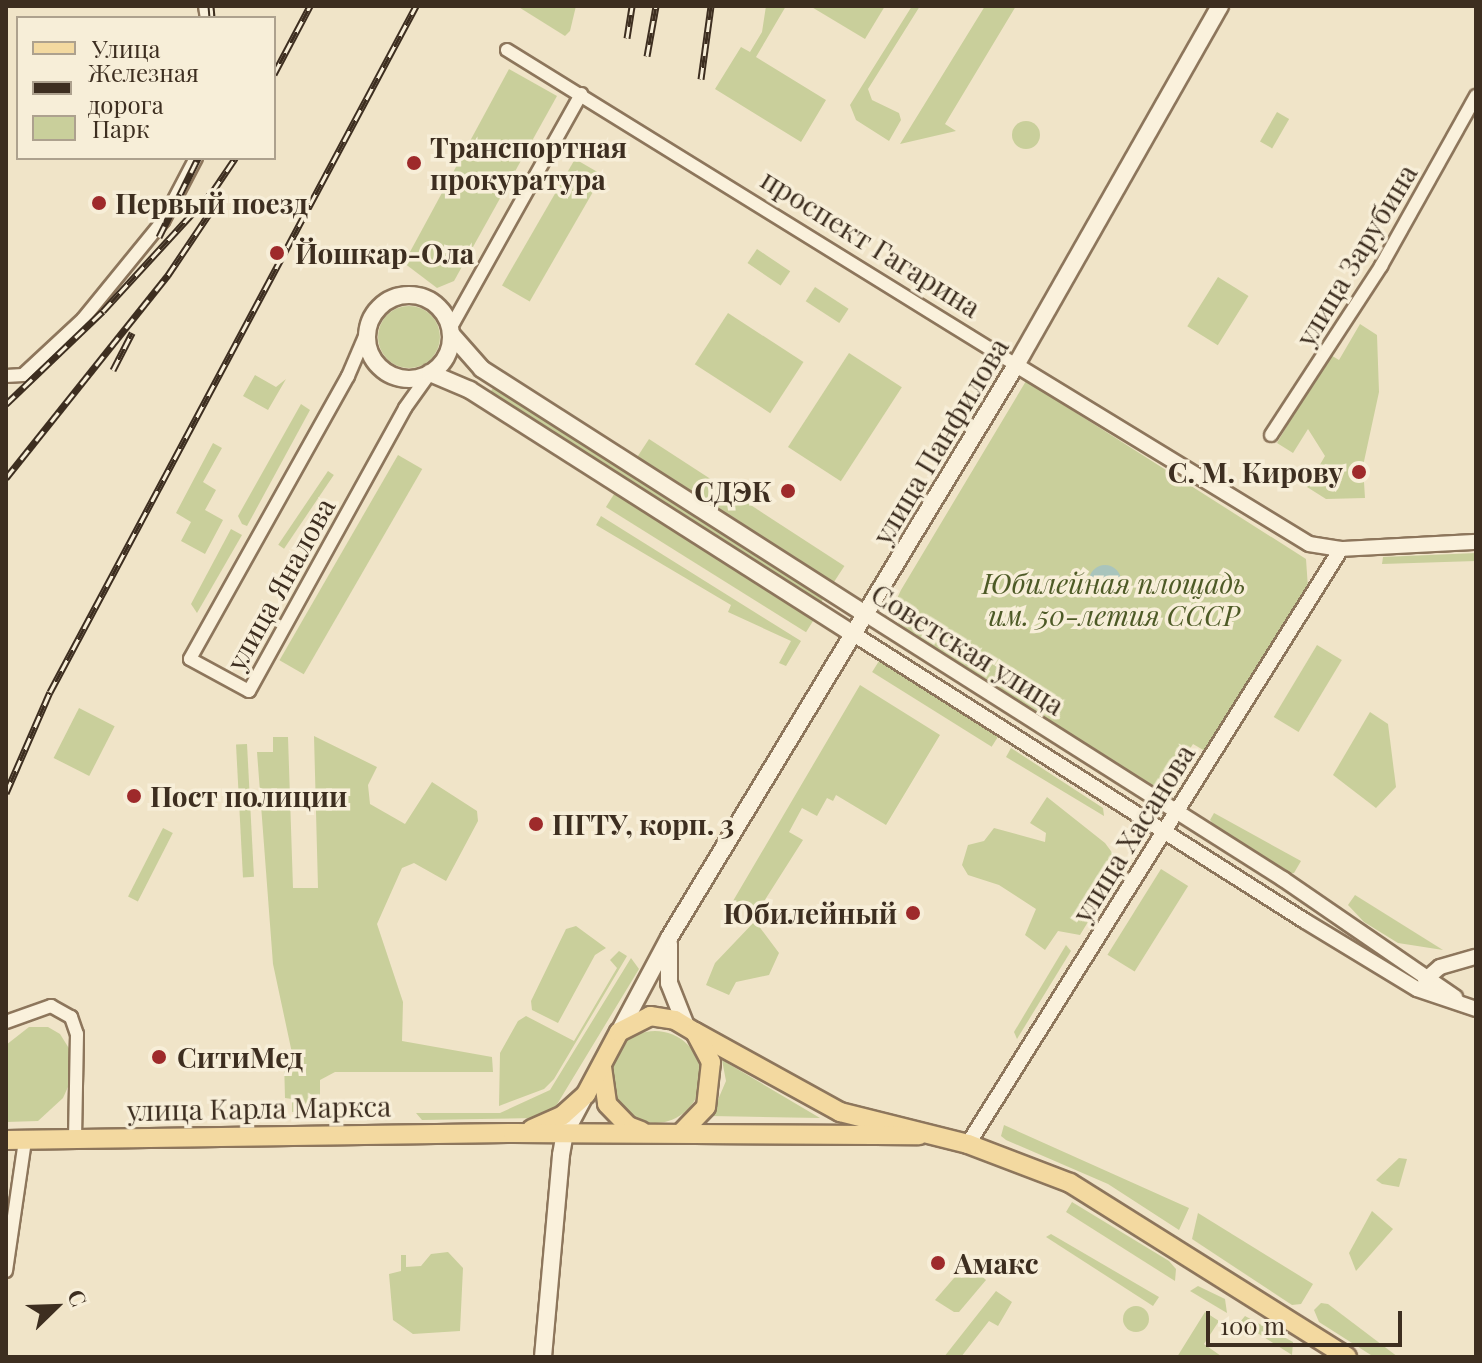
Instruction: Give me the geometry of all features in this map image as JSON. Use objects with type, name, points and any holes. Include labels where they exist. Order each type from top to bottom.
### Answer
[{"type":"main road","name":"улица Панфилова","points":[[619,1032],[669,938],[1016,365],[1220,6]]},
{"type":"main road","points":[[400,295],[431,301],[451,331],[442,363],[430,373],[407,379],[386,372],[371,356],[366,334],[377,309],[400,295]]},
{"type":"main road","name":"Советская улица","points":[[451,331],[482,369],[867,615]]},
{"type":"main road","name":"Советская улица","points":[[430,373],[470,390],[855,635]]},
{"type":"main road","points":[[669,938],[669,983],[691,1029],[708,1051],[713,1085],[700,1116],[682,1132]]},
{"type":"main road","points":[[543,1357],[565,1133],[619,1032],[650,1016],[691,1029],[840,1112],[919,1135],[968,1144],[1080,1188],[1347,1357]]},
{"type":"main road","points":[[604,1060],[601,1077],[607,1104],[628,1126],[645,1133],[919,1135]]},
{"type":"main road","name":"улица Карла Маркса","points":[[513,1133],[547,1125],[586,1094]]},
{"type":"main road","name":"улица Карла Маркса","points":[[6,1140],[645,1133]]},
{"type":"street","name":"проспект Гагарина","points":[[507,50],[1309,544],[1341,549],[1476,542]]},
{"type":"street","points":[[451,331],[581,94]]},
{"type":"street","name":"улица Зарубина","points":[[1271,435],[1381,266],[1476,96]]},
{"type":"street","points":[[6,376],[23,375],[83,319],[163,221],[195,160]]},
{"type":"street","name":"улица Яналова","points":[[366,334],[348,376],[190,659],[249,691],[405,408],[430,373]]},
{"type":"street","name":"улица Хасанова","points":[[968,1144],[1341,549]]},
{"type":"street","name":"Советская улица","points":[[867,615],[1430,975],[1461,1002]]},
{"type":"street","name":"Советская улица","points":[[855,635],[1417,989],[1476,1009]]},
{"type":"street","points":[[1417,989],[1430,975],[1476,957]]},
{"type":"street","points":[[6,1022],[51,1006],[71,1017],[77,1034],[75,1139]]},
{"type":"street","points":[[6,1271],[25,1140]]},
{"type":"green space","points":[[517,6],[576,6],[570,31],[565,36]]},
{"type":"green space","points":[[766,6],[786,6],[756,57],[826,100],[801,142],[715,89],[741,47],[750,52],[762,32]]},
{"type":"green space","points":[[810,6],[885,6],[865,39]]},
{"type":"green space","points":[[912,6],[920,6],[868,89],[872,100],[899,113],[901,120],[889,141],[856,120],[850,105]]},
{"type":"green space","points":[[985,6],[1016,6],[945,124],[956,131],[900,144]]},
{"type":"green space","points":[[509,69],[557,96],[454,281],[437,288],[404,263]]},
{"type":"green space","points":[[1277,112],[1289,119],[1272,148],[1260,141]]},
{"type":"green space","points":[[1026,121],[1036,125],[1040,135],[1036,145],[1026,149],[1016,145],[1012,135],[1016,125]]},
{"type":"green space","points":[[575,159],[603,175],[530,301],[502,285]]},
{"type":"green space","points":[[757,249],[790,271],[781,285],[747,263]]},
{"type":"green space","points":[[1218,277],[1249,296],[1218,345],[1187,326]]},
{"type":"green space","points":[[815,287],[849,309],[839,323],[806,301]]},
{"type":"green space","points":[[403,306],[415,306],[431,315],[438,325],[438,349],[431,359],[415,368],[403,368],[383,354],[378,343],[378,331],[392,311]]},
{"type":"green space","points":[[728,313],[803,362],[770,413],[695,364]]},
{"type":"green space","points":[[1360,324],[1377,335],[1379,392],[1363,466],[1365,498],[1326,499],[1307,487],[1325,456],[1308,429],[1293,453],[1277,443],[1329,354],[1339,360]]},
{"type":"green space","points":[[849,353],[902,387],[841,481],[788,447]]},
{"type":"green space","points":[[255,375],[276,387],[286,379],[268,410],[243,396]]},
{"type":"green space","name":"Юбилейная площадь им. 50-летия СССР","points":[[1026,381],[1306,559],[1308,588],[1205,751],[1193,744],[1166,786],[1152,785],[900,627],[896,617],[894,605],[901,590]]},
{"type":"green space","points":[[494,387],[823,599],[821,603],[490,392]]},
{"type":"green space","points":[[301,404],[310,410],[247,526],[242,524],[238,516]]},
{"type":"green space","points":[[649,439],[844,566],[833,584],[638,457]]},
{"type":"green space","points":[[213,443],[222,448],[203,482],[216,490],[205,510],[223,520],[205,554],[181,541],[191,522],[176,513]]},
{"type":"green space","points":[[398,455],[422,469],[304,674],[280,660]]},
{"type":"green space","points":[[328,471],[334,475],[284,549],[278,545]]},
{"type":"green space","points":[[616,491],[816,616],[806,632],[606,507]]},
{"type":"green space","points":[[601,516],[801,641],[786,666],[779,663],[791,641],[728,612],[731,605],[596,525]]},
{"type":"green space","points":[[231,529],[242,535],[197,613],[191,604]]},
{"type":"green space","points":[[1476,553],[1476,561],[1382,564],[1383,557]]},
{"type":"green space","points":[[1317,645],[1342,660],[1299,732],[1274,717]]},
{"type":"green space","points":[[879,661],[999,736],[992,747],[872,672]]},
{"type":"green space","points":[[860,685],[940,735],[886,825],[836,795],[833,801],[827,798],[817,816],[802,808],[789,832],[803,840],[756,914],[733,901]]},
{"type":"green space","points":[[79,708],[115,726],[89,776],[54,758]]},
{"type":"green space","points":[[1370,712],[1388,724],[1396,787],[1376,808],[1333,775]]},
{"type":"green space","points":[[314,736],[377,767],[368,785],[370,804],[405,824],[432,782],[477,811],[478,821],[446,881],[414,863],[402,868],[377,924],[403,1002],[402,1041],[492,1057],[493,1072],[335,1072],[320,1080],[320,1109],[292,1112],[292,1099],[285,1098],[284,1060],[292,1053],[273,964],[257,752],[273,752],[273,737],[288,737],[293,888],[318,888]]},
{"type":"green space","points":[[247,744],[254,877],[243,877],[236,745]]},
{"type":"green space","points":[[1011,748],[1103,808],[1104,816],[1006,757]]},
{"type":"green space","points":[[1047,797],[1105,843],[1122,866],[1080,935],[1058,931],[1045,950],[1025,935],[1036,909],[999,885],[968,875],[962,865],[968,845],[984,841],[994,828],[1045,842],[1046,833],[1030,823]]},
{"type":"green space","points":[[1214,813],[1301,861],[1294,873],[1284,874],[1222,834],[1210,820]]},
{"type":"green space","points":[[163,828],[173,833],[138,902],[128,897]]},
{"type":"green space","points":[[1161,869],[1188,886],[1135,972],[1107,955]]},
{"type":"green space","points":[[1355,895],[1443,950],[1398,943],[1364,922],[1348,905]]},
{"type":"green space","points":[[755,921],[779,953],[769,975],[736,982],[729,995],[706,985],[715,963]]},
{"type":"green space","points":[[576,926],[606,948],[595,955],[558,1023],[532,1010],[531,1001],[566,929]]},
{"type":"green space","points":[[1066,945],[1071,951],[1017,1039],[1014,1032]]},
{"type":"green space","points":[[619,951],[627,956],[554,1079],[544,1089],[499,1106],[500,1053],[518,1021],[526,1016],[574,1041],[617,968],[610,960]]},
{"type":"green space","points":[[631,958],[639,969],[553,1111],[536,1118],[422,1120],[416,1113],[500,1113],[550,1090]]},
{"type":"green space","points":[[29,1027],[48,1027],[60,1034],[70,1050],[72,1078],[63,1098],[38,1121],[6,1122],[6,1045]]},
{"type":"green space","points":[[655,1031],[673,1034],[688,1044],[698,1059],[701,1077],[698,1095],[688,1110],[673,1120],[655,1123],[637,1120],[622,1110],[612,1095],[609,1077],[612,1059],[622,1044],[637,1034]]},
{"type":"green space","points":[[722,1060],[820,1118],[711,1116],[726,1081]]},
{"type":"green space","points":[[1004,1125],[1189,1208],[1179,1230],[1108,1184],[1006,1140],[1001,1136]]},
{"type":"green space","points":[[1399,1158],[1407,1159],[1399,1187],[1376,1180]]},
{"type":"green space","points":[[1072,1202],[1169,1261],[1176,1269],[1175,1281],[1066,1212]]},
{"type":"green space","points":[[1372,1211],[1393,1229],[1356,1271],[1349,1253]]},
{"type":"green space","points":[[1198,1213],[1313,1284],[1301,1304],[1292,1305],[1192,1239]]},
{"type":"green space","points":[[1051,1234],[1159,1297],[1153,1306],[1046,1237]]},
{"type":"green space","points":[[448,1252],[463,1268],[460,1331],[413,1334],[393,1320],[389,1274],[401,1271],[401,1255],[406,1255],[406,1267],[421,1266],[431,1254]]},
{"type":"green space","points":[[967,1263],[986,1280],[959,1312],[954,1312],[935,1300]]},
{"type":"green space","points":[[1198,1286],[1225,1299],[1227,1313],[1190,1291]]},
{"type":"green space","points":[[996,1291],[1012,1302],[998,1326],[989,1321],[961,1357],[944,1357]]},
{"type":"green space","points":[[1321,1303],[1328,1304],[1398,1357],[1374,1357],[1319,1322],[1314,1310]]},
{"type":"green space","points":[[1136,1306],[1145,1310],[1149,1319],[1145,1328],[1136,1332],[1127,1328],[1123,1319],[1127,1310]]},
{"type":"green space","points":[[1205,1312],[1219,1321],[1204,1344],[1221,1356],[1177,1357]]},
{"type":"green space","points":[[1245,1316],[1293,1342],[1292,1355],[1240,1322]]},
{"type":"water","points":[[1105,565],[1116,570],[1121,581],[1116,592],[1105,597],[1094,592],[1089,581],[1094,570]]},
{"type":"railway","points":[[211,6],[212,16]]},
{"type":"railway","points":[[276,70],[310,6]]},
{"type":"railway","points":[[6,793],[50,692],[416,6]]},
{"type":"railway","points":[[627,38],[632,6]]},
{"type":"railway","points":[[647,56],[656,6]]},
{"type":"railway","points":[[701,79],[711,6]]},
{"type":"railway","points":[[159,237],[197,160]]},
{"type":"railway","points":[[6,404],[103,311],[213,191],[234,160]]},
{"type":"railway","points":[[6,478],[168,275],[221,196]]},
{"type":"railway","points":[[113,370],[132,333]]},
{"type":"place","name":"Транспортная прокуратура","points":[[414,163]]},
{"type":"place","name":"Первый поезд","points":[[99,203]]},
{"type":"place","name":"Йошкар-Ола","points":[[277,253]]},
{"type":"place","name":"С. М. Кирову","points":[[1359,472]]},
{"type":"place","name":"СДЭК","points":[[788,491]]},
{"type":"place","name":"Пост полиции","points":[[134,796]]},
{"type":"place","name":"ПГТУ, корп. 3","points":[[536,824]]},
{"type":"place","name":"Юбилейный","points":[[913,913]]},
{"type":"place","name":"СитиМед","points":[[159,1057]]},
{"type":"place","name":"Амакс","points":[[938,1263]]}]
